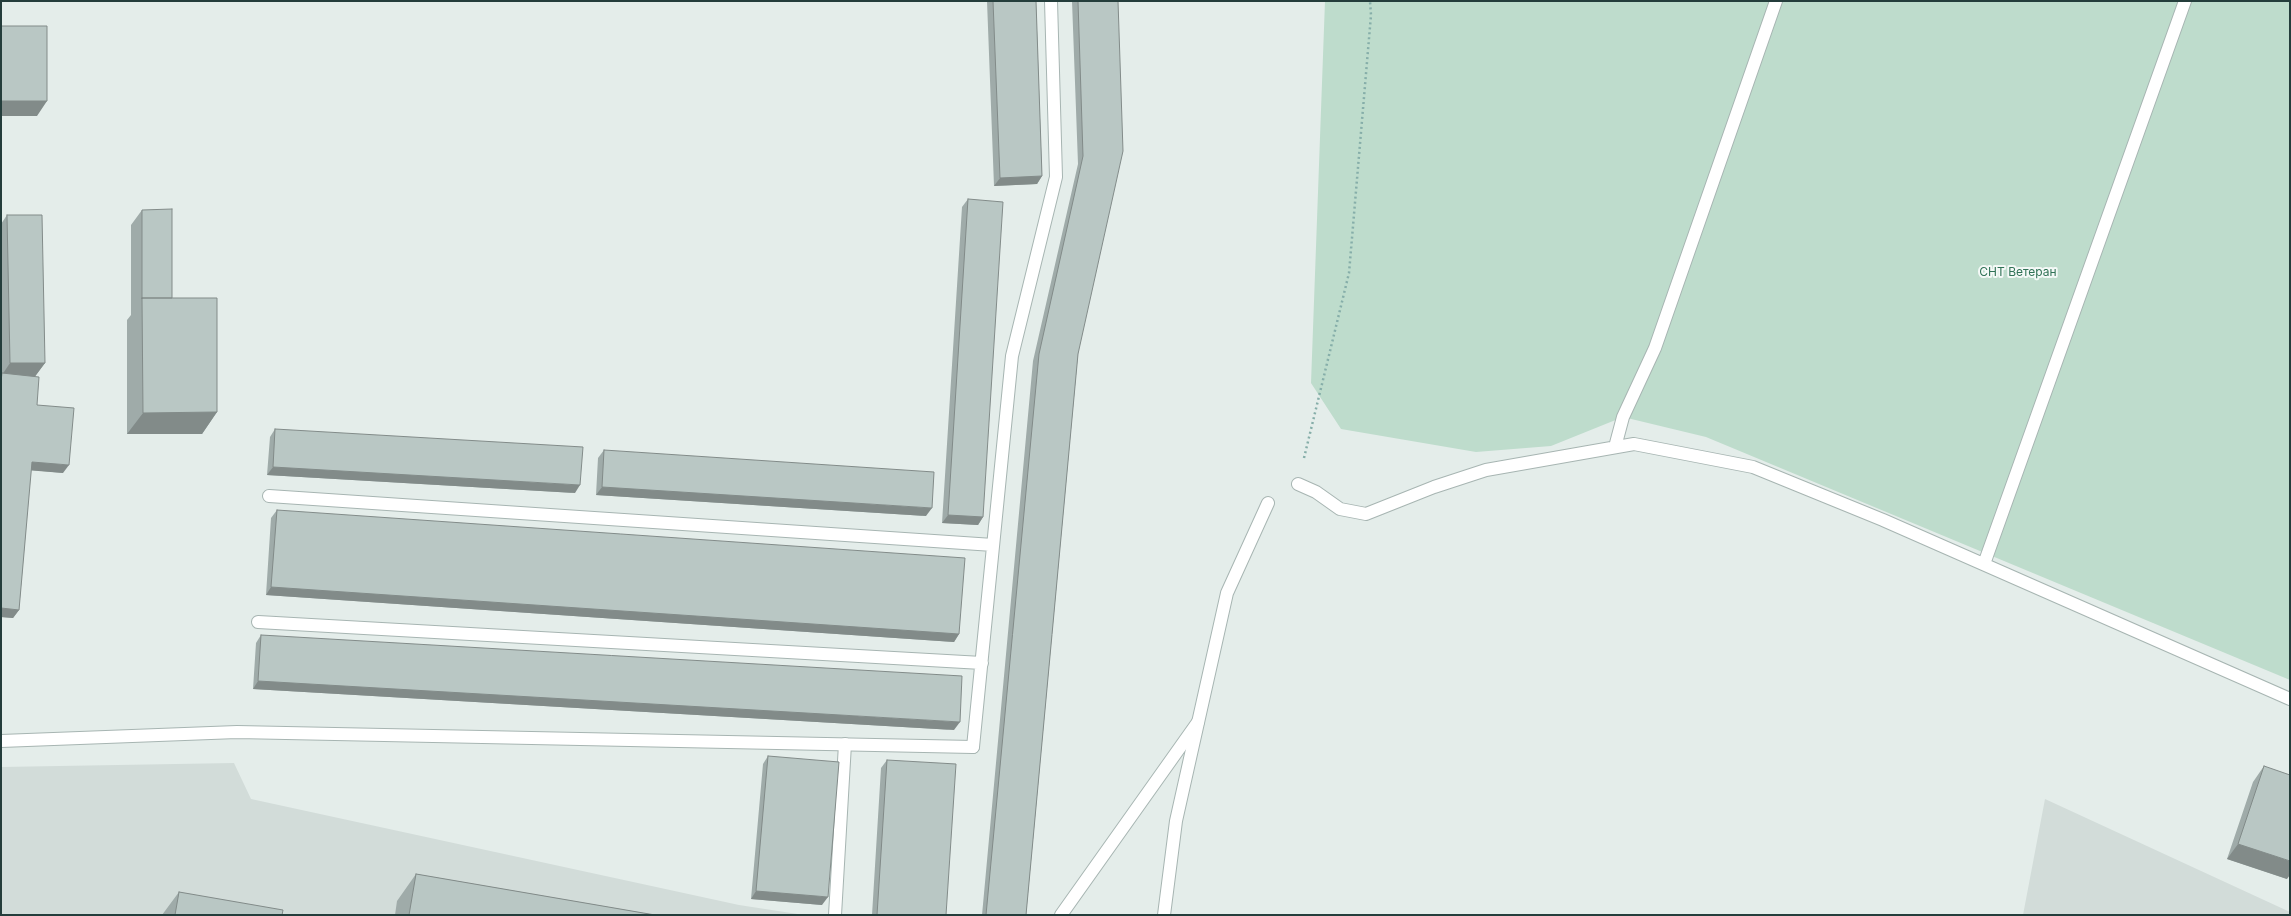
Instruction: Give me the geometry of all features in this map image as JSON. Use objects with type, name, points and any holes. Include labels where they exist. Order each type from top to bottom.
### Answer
[{"type":"street","points":[[1,741],[237,732],[973,747],[1012,356],[1056,177],[1051,1]]},
{"type":"street","points":[[1615,447],[1623,416],[1655,348],[1776,1]]},
{"type":"street","points":[[1984,564],[2185,1]]},
{"type":"street","points":[[1298,484],[1316,492],[1340,509],[1366,514],[1434,487],[1486,470],[1634,444],[1753,467],[1984,564],[2290,699]]},
{"type":"street","points":[[269,496],[993,545]]},
{"type":"street","points":[[1164,915],[1176,821],[1226,593],[1268,503]]},
{"type":"street","points":[[258,622],[982,663]]},
{"type":"street","points":[[1061,915],[1198,722]]},
{"type":"street","points":[[835,915],[846,744]]},
{"type":"path","points":[[1298,484],[1349,273],[1371,15],[1370,1]]},
{"type":"shaded area","points":[[234,763],[251,799],[739,905],[804,915],[1,915],[1,767]]},
{"type":"shaded area","points":[[2045,799],[2290,912],[2290,915],[2023,915]]},
{"type":"green space","name":"СНТ Ветеран","points":[[1325,1],[2290,1],[2290,680],[1706,437],[1623,417],[1551,446],[1476,452],[1341,429],[1311,383]]},
{"type":"building","points":[[993,1],[1036,1],[1042,176],[1000,178]]},
{"type":"building","points":[[1078,1],[1118,1],[1123,151],[1078,354],[1026,915],[986,915],[1039,354],[1083,156]]},
{"type":"building","points":[[1,26],[47,26],[47,101],[1,101]]},
{"type":"building","points":[[968,199],[1003,202],[983,517],[948,515]]},
{"type":"building","points":[[172,209],[172,298],[142,298],[142,210]]},
{"type":"building","points":[[7,215],[42,215],[45,363],[10,363]]},
{"type":"building","points":[[142,298],[217,298],[217,412],[143,413]]},
{"type":"building","points":[[2,373],[39,377],[37,405],[74,408],[69,465],[32,462],[19,610],[1,608]]},
{"type":"building","points":[[275,429],[583,447],[580,485],[273,467]]},
{"type":"building","points":[[604,450],[934,472],[932,508],[602,487]]},
{"type":"building","points":[[277,510],[965,558],[959,634],[271,587]]},
{"type":"building","points":[[261,635],[962,676],[960,722],[258,681]]},
{"type":"building","points":[[768,756],[839,762],[828,897],[756,891]]},
{"type":"building","points":[[887,760],[956,764],[946,915],[877,915]]},
{"type":"building","points":[[2264,766],[2290,775],[2290,861],[2238,844]]},
{"type":"building","points":[[416,874],[655,915],[409,915]]},
{"type":"building","points":[[179,892],[283,910],[282,915],[175,915]]}]
